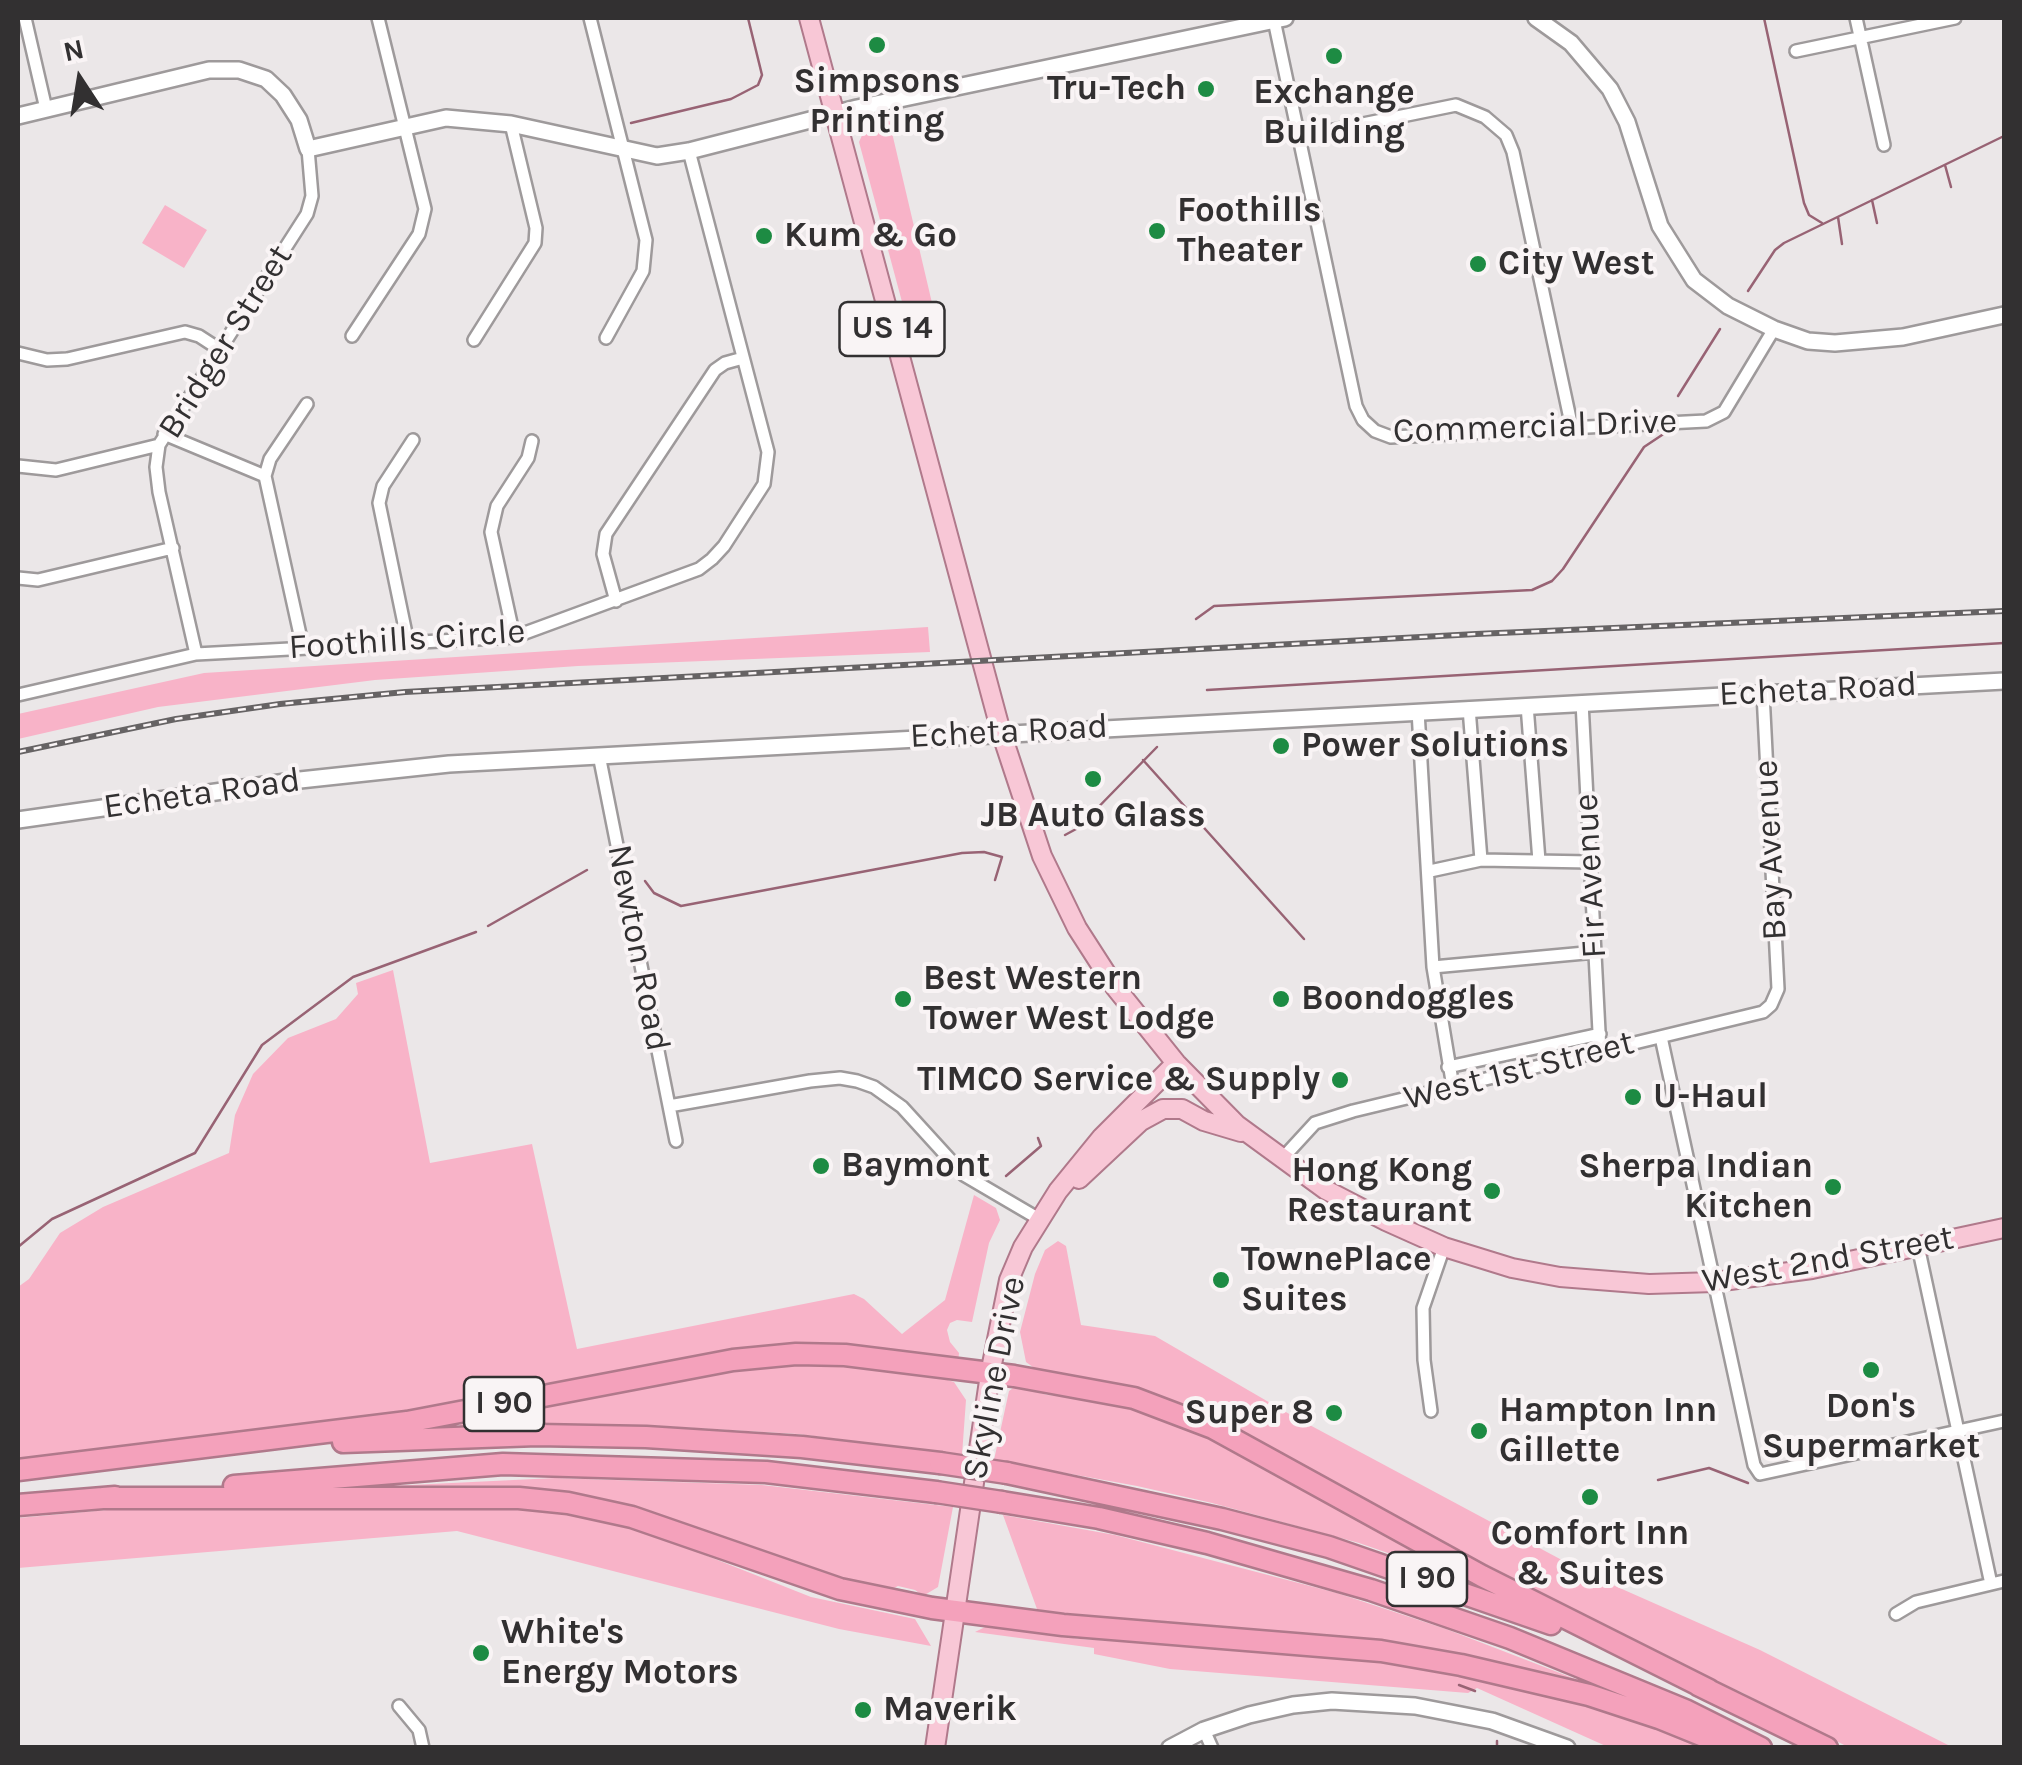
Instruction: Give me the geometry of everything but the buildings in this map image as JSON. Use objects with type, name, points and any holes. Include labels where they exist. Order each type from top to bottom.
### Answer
[{"type":"highway","name":"I 90","points":[[18,1472],[406,1422],[733,1360],[796,1354],[845,1355],[990,1374],[1134,1398],[1213,1428],[1482,1576],[1827,1748]]},
{"type":"highway","name":"I 90","points":[[18,1472],[314,1444],[536,1435],[725,1441],[940,1463],[1007,1473],[1222,1518],[1329,1547],[1481,1598],[1709,1690]]},
{"type":"highway","name":"I 90","points":[[18,1505],[503,1464],[766,1472],[936,1492],[1100,1518],[1371,1590],[1510,1638],[1685,1710],[1762,1748]]},
{"type":"highway","name":"I 90","points":[[102,1498],[500,1498],[568,1504],[632,1518],[840,1589],[955,1610],[1157,1635],[1380,1650],[1589,1695],[1733,1748]]},
{"type":"main road","name":"US 14","points":[[809,18],[1000,732],[1042,856],[1062,900],[1116,987],[1176,1062]]},
{"type":"main road","name":"West 2nd Street","points":[[1176,1062],[1246,1134],[1355,1206],[1444,1247],[1512,1268],[1560,1277],[1649,1284],[1715,1282],[1812,1269],[2004,1228]]},
{"type":"main road","name":"Skyline Drive","points":[[935,1748],[990,1374],[1009,1280],[1039,1219],[1058,1191],[1102,1137],[1176,1062]]},
{"type":"main road","points":[[1058,1191],[1083,1178],[1141,1120],[1163,1108],[1182,1109],[1204,1122],[1246,1134]]},
{"type":"street","points":[[25,18],[46,109]]},
{"type":"street","points":[[352,336],[423,222],[423,197],[378,18]]},
{"type":"street","points":[[590,18],[646,240],[643,272],[606,338]]},
{"type":"street","points":[[1536,18],[1571,43],[1610,89],[1627,122],[1660,226],[1694,280],[1728,306],[1774,329],[1808,340],[1867,342],[2004,315]]},
{"type":"street","points":[[1856,18],[1884,144]]},
{"type":"street","points":[[1796,51],[1955,18]]},
{"type":"street","points":[[18,116],[209,70],[239,70],[266,79],[283,95],[300,120],[308,149],[446,118],[510,124],[657,156],[1280,19]]},
{"type":"street","name":"Commercial Drive","points":[[1280,19],[1300,138],[1356,406],[1375,431],[1392,437],[1706,421],[1724,412],[1774,329]]},
{"type":"street","points":[[1300,138],[1456,105],[1485,117],[1506,135],[1514,152],[1572,428]]},
{"type":"street","points":[[474,340],[535,243],[536,228],[510,124]]},
{"type":"street","name":"Bridger Street","points":[[196,654],[158,492],[156,467],[162,440],[306,214],[312,196],[308,149]]},
{"type":"street","name":"Foothills Circle","points":[[18,695],[196,654],[514,637],[699,569],[712,559],[764,484],[768,452],[689,152]]},
{"type":"street","points":[[18,353],[67,360],[185,332],[218,349]]},
{"type":"street","points":[[616,601],[602,554],[606,534],[715,370],[725,362],[743,358]]},
{"type":"street","points":[[303,648],[265,476],[270,459],[307,404]]},
{"type":"street","points":[[18,466],[56,470],[162,440],[265,476]]},
{"type":"street","points":[[408,643],[379,503],[383,486],[413,440]]},
{"type":"street","points":[[514,637],[491,532],[497,506],[528,458],[532,442]]},
{"type":"street","points":[[18,578],[38,580],[173,548]]},
{"type":"street","name":"Echeta Road","points":[[18,820],[400,768],[1000,732],[2004,681]]},
{"type":"street","name":"Bay Avenue","points":[[1762,693],[1778,989],[1771,1005]]},
{"type":"street","name":"Fir Avenue","points":[[1582,702],[1600,1051]]},
{"type":"street","points":[[1527,705],[1539,861]]},
{"type":"street","points":[[1469,708],[1481,860]]},
{"type":"street","points":[[1418,711],[1433,967],[1453,1087]]},
{"type":"street","name":"Newton Road","points":[[599,755],[676,1141]]},
{"type":"street","points":[[1430,871],[1481,860],[1590,862]]},
{"type":"street","points":[[1433,967],[1596,952]]},
{"type":"street","name":"West 1st Street","points":[[1281,1160],[1315,1123],[1353,1110],[1762,1012],[1771,1005]]},
{"type":"street","points":[[1448,1067],[1600,1034]]},
{"type":"street","points":[[1661,1037],[1754,1466],[1760,1474],[2004,1420]]},
{"type":"street","points":[[669,1106],[810,1081],[857,1081],[874,1087],[902,1106],[964,1175],[1039,1219]]},
{"type":"street","points":[[1918,1246],[1991,1584]]},
{"type":"street","points":[[1431,1412],[1423,1308],[1444,1247]]},
{"type":"street","points":[[1896,1614],[1916,1602],[2004,1581]]},
{"type":"street","points":[[1170,1748],[1204,1730],[1293,1705],[1332,1701],[1380,1702],[1492,1721],[1568,1748]]},
{"type":"street","points":[[399,1706],[419,1730],[423,1748]]},
{"type":"street","points":[[1204,1730],[1212,1748]]},
{"type":"shaded area","points":[[880,120],[889,120],[940,337],[924,342],[912,339],[859,142],[864,131]]},
{"type":"shaded area","points":[[165,205],[207,230],[184,268],[142,243]]},
{"type":"shaded area","points":[[928,627],[930,652],[578,666],[375,680],[158,707],[18,739],[18,714],[204,673]]},
{"type":"shaded area","points":[[393,970],[430,1163],[532,1144],[577,1349],[854,1294],[902,1334],[945,1300],[974,1195],[996,1208],[1000,1220],[989,1243],[972,1322],[957,1320],[947,1330],[959,1353],[958,1363],[886,1350],[795,1349],[410,1418],[18,1461],[18,1287],[29,1279],[60,1233],[103,1207],[229,1153],[235,1115],[253,1074],[288,1038],[336,1019],[358,994],[356,983]]},
{"type":"shaded area","points":[[1058,1241],[1066,1246],[1081,1325],[1155,1336],[1291,1415],[1588,1574],[1760,1650],[1952,1747],[1848,1747],[1743,1693],[1581,1620],[1329,1485],[1213,1417],[1137,1390],[1037,1370],[1026,1362],[1020,1332],[1045,1250]]},
{"type":"shaded area","points":[[800,1363],[866,1365],[926,1373],[954,1382],[966,1400],[962,1455],[798,1434],[642,1425],[460,1427],[460,1423],[715,1372]]},
{"type":"shaded area","points":[[1016,1386],[1047,1395],[1114,1400],[1219,1439],[1455,1573],[1212,1503],[994,1460],[1009,1391]]},
{"type":"shaded area","points":[[555,1478],[762,1485],[953,1507],[938,1587],[923,1596],[898,1586],[888,1591],[853,1584],[641,1513],[369,1490]]},
{"type":"shaded area","points":[[522,1505],[619,1521],[811,1597],[915,1619],[931,1646],[839,1629],[457,1531],[18,1568],[18,1518],[140,1507]]},
{"type":"shaded area","points":[[1003,1515],[1115,1535],[1337,1593],[1446,1629],[1604,1690],[1512,1670],[1079,1620],[1037,1609]]},
{"type":"shaded area","points":[[989,1625],[1080,1639],[1375,1656],[1571,1699],[1711,1747],[1608,1747],[1477,1688],[1468,1693],[1170,1669],[1094,1654],[1094,1648],[975,1632]]},
{"type":"waterway","points":[[631,123],[731,99],[758,85],[762,75],[748,18]]},
{"type":"waterway","points":[[1764,18],[1804,203],[1809,215],[1822,223]]},
{"type":"waterway","points":[[1748,291],[1784,243],[2004,136]]},
{"type":"waterway","points":[[1945,165],[1951,187]]},
{"type":"waterway","points":[[1872,200],[1877,223]]},
{"type":"waterway","points":[[1838,217],[1842,244]]},
{"type":"waterway","points":[[1678,396],[1720,329]]},
{"type":"waterway","points":[[1196,619],[1214,606],[1532,590],[1552,581],[1563,569],[1644,447],[1665,433]]},
{"type":"waterway","points":[[1207,690],[2004,643]]},
{"type":"waterway","points":[[1065,835],[1078,828],[1157,747]]},
{"type":"waterway","points":[[1143,760],[1304,939]]},
{"type":"waterway","points":[[645,881],[654,893],[681,906],[984,852],[1002,857],[995,880]]},
{"type":"waterway","points":[[488,926],[587,870]]},
{"type":"waterway","points":[[18,1247],[52,1219],[195,1153],[262,1045],[353,977],[476,932]]},
{"type":"waterway","points":[[1006,1176],[1041,1146],[1038,1138]]},
{"type":"waterway","points":[[1658,1480],[1709,1468],[1748,1483]]},
{"type":"waterway","points":[[1459,1685],[1475,1691]]},
{"type":"waterway","points":[[1497,1741],[1497,1748]]},
{"type":"railway","points":[[18,752],[176,719],[405,692],[1476,634],[2004,611]]},
{"type":"place","name":"Simpsons Printing","points":[[877,45]]},
{"type":"place","name":"Exchange Building","points":[[1334,56]]},
{"type":"place","name":"Tru-Tech","points":[[1206,89]]},
{"type":"place","name":"Foothills Theater","points":[[1157,231]]},
{"type":"place","name":"Kum & Go","points":[[764,236]]},
{"type":"place","name":"City West","points":[[1478,264]]},
{"type":"place","name":"Power Solutions","points":[[1281,746]]},
{"type":"place","name":"JB Auto Glass","points":[[1093,779]]},
{"type":"place","name":"Best Western Tower West Lodge","points":[[903,999]]},
{"type":"place","name":"Boondoggles","points":[[1281,999]]},
{"type":"place","name":"TIMCO Service & Supply","points":[[1340,1080]]},
{"type":"place","name":"U-Haul","points":[[1633,1097]]},
{"type":"place","name":"Baymont","points":[[821,1166]]},
{"type":"place","name":"Sherpa Indian Kitchen","points":[[1833,1187]]},
{"type":"place","name":"Hong Kong Restaurant","points":[[1492,1191]]},
{"type":"place","name":"TownePlace Suites","points":[[1221,1280]]},
{"type":"place","name":"Don's Supermarket","points":[[1871,1370]]},
{"type":"place","name":"Super 8","points":[[1334,1413]]},
{"type":"place","name":"Hampton Inn Gillette","points":[[1479,1431]]},
{"type":"place","name":"Comfort Inn & Suites","points":[[1590,1497]]},
{"type":"place","name":"White's Energy Motors","points":[[481,1653]]},
{"type":"place","name":"Maverik","points":[[863,1710]]}]
